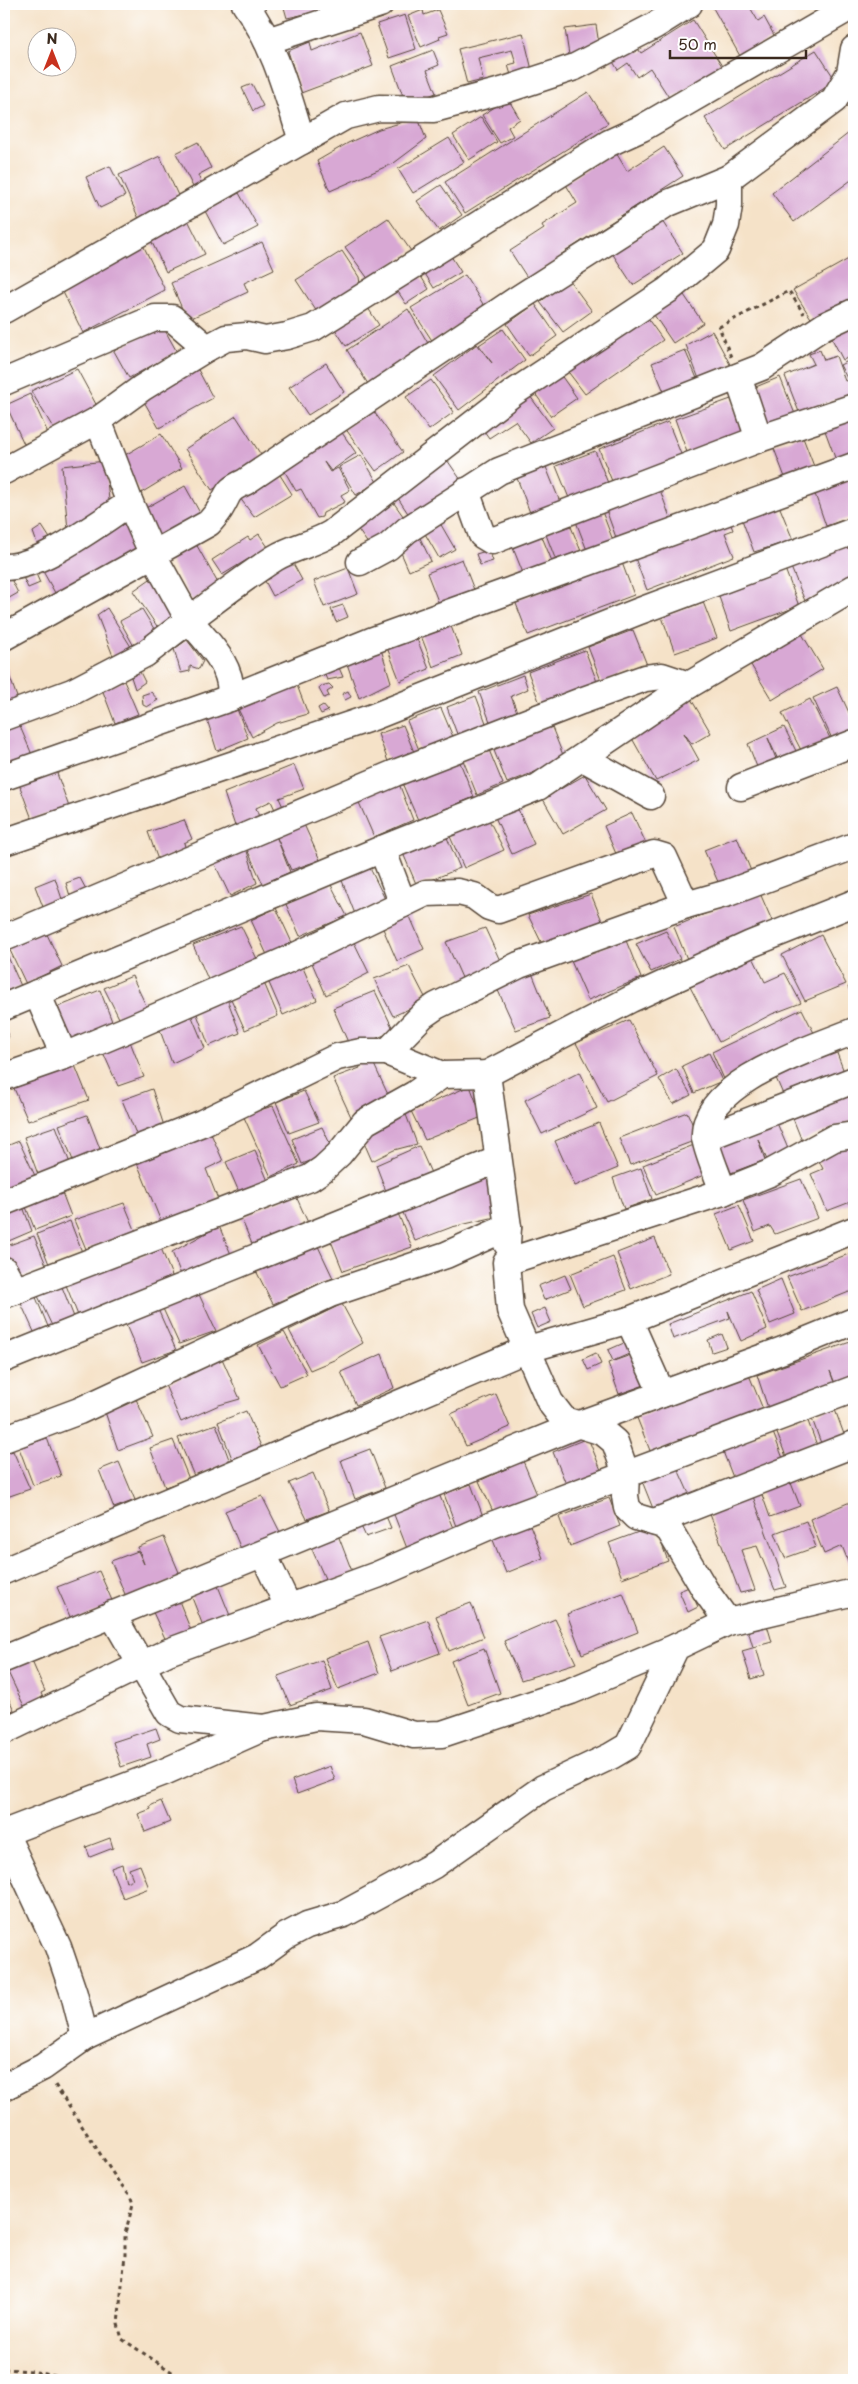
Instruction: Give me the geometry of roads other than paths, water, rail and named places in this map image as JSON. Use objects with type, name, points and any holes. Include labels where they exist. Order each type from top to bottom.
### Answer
[{"type":"street","points":[[245,4],[267,41],[282,74],[302,141]]},
{"type":"street","points":[[267,41],[380,4]]},
{"type":"street","points":[[4,310],[346,116],[380,108],[434,109],[505,90],[575,67],[650,15],[690,4]]},
{"type":"street","points":[[4,471],[98,420],[142,388],[226,338],[247,336],[265,340],[313,328],[609,143],[642,128],[854,5]]},
{"type":"street","points":[[4,637],[154,555],[209,522],[219,511],[226,494],[234,487],[245,482],[516,300],[666,204],[729,178],[834,100],[853,64]]},
{"type":"street","points":[[4,716],[72,692],[137,658],[274,558],[290,549],[320,540],[332,533],[514,393],[668,290],[716,250],[726,225],[729,205],[729,178]]},
{"type":"street","points":[[360,562],[388,547],[407,530],[499,471],[762,367],[824,326],[854,312]]},
{"type":"street","points":[[4,382],[155,318],[172,318],[207,348]]},
{"type":"street","points":[[738,377],[759,439]]},
{"type":"street","points":[[466,491],[482,535],[492,541],[759,439],[854,407]]},
{"type":"street","points":[[98,420],[130,503],[154,555],[189,620],[229,673],[232,686],[230,698]]},
{"type":"street","points":[[4,777],[230,698],[371,641],[854,466]]},
{"type":"street","points":[[4,566],[21,566],[40,559],[130,503]]},
{"type":"street","points":[[4,842],[373,717],[637,612],[854,531]]},
{"type":"street","points":[[4,1006],[382,849],[538,787],[689,685],[854,588]]},
{"type":"street","points":[[4,938],[395,773],[581,701],[645,678],[662,676],[689,685]]},
{"type":"street","points":[[741,787],[854,743]]},
{"type":"street","points":[[583,758],[650,796]]},
{"type":"street","points":[[387,1052],[423,1015],[453,997],[519,965],[686,905],[728,893],[854,846]]},
{"type":"street","points":[[382,849],[403,904]]},
{"type":"street","points":[[4,1077],[64,1056],[289,959],[426,893],[458,892],[474,896],[489,907],[498,910],[507,909],[654,854],[664,857],[686,905]]},
{"type":"street","points":[[4,1202],[202,1123],[337,1057],[361,1052],[387,1052],[442,1075],[487,1074],[570,1030],[666,983],[751,944],[854,902]]},
{"type":"street","points":[[37,993],[64,1056]]},
{"type":"street","points":[[723,1192],[705,1138],[707,1122],[714,1107],[725,1096],[768,1066],[854,1032]]},
{"type":"street","points":[[487,1074],[495,1122],[497,1160],[508,1228],[506,1262],[510,1310],[526,1350],[550,1402],[564,1420],[603,1432],[615,1442],[626,1474],[624,1496],[627,1508],[636,1517],[654,1522],[670,1532],[705,1590],[728,1622]]},
{"type":"street","points":[[8,1285],[310,1178],[323,1169],[338,1154],[365,1122],[415,1094],[442,1075]]},
{"type":"street","points":[[705,1138],[854,1080]]},
{"type":"street","points":[[506,1262],[723,1192],[770,1173],[834,1138],[854,1135]]},
{"type":"street","points":[[4,1359],[497,1160]]},
{"type":"street","points":[[4,1439],[79,1411],[330,1294],[446,1255],[508,1228]]},
{"type":"street","points":[[4,1571],[526,1350],[629,1320],[854,1230]]},
{"type":"street","points":[[629,1320],[662,1394]]},
{"type":"street","points":[[4,1659],[577,1425],[783,1350],[854,1321]]},
{"type":"street","points":[[4,1731],[142,1663],[377,1575],[492,1524],[854,1389]]},
{"type":"street","points":[[654,1522],[854,1444]]},
{"type":"street","points":[[263,1554],[289,1608]]},
{"type":"street","points":[[85,2037],[74,1994],[58,1947],[4,1832],[164,1772],[264,1728],[316,1717],[364,1720],[414,1735],[442,1734],[571,1690],[676,1647],[728,1622],[854,1592]]},
{"type":"street","points":[[112,1614],[142,1663],[169,1713],[180,1719],[264,1728]]},
{"type":"street","points":[[4,2087],[43,2067],[85,2037],[257,1957],[286,1936],[307,1924],[344,1914],[434,1865],[543,1788],[628,1746],[676,1647]]}]
